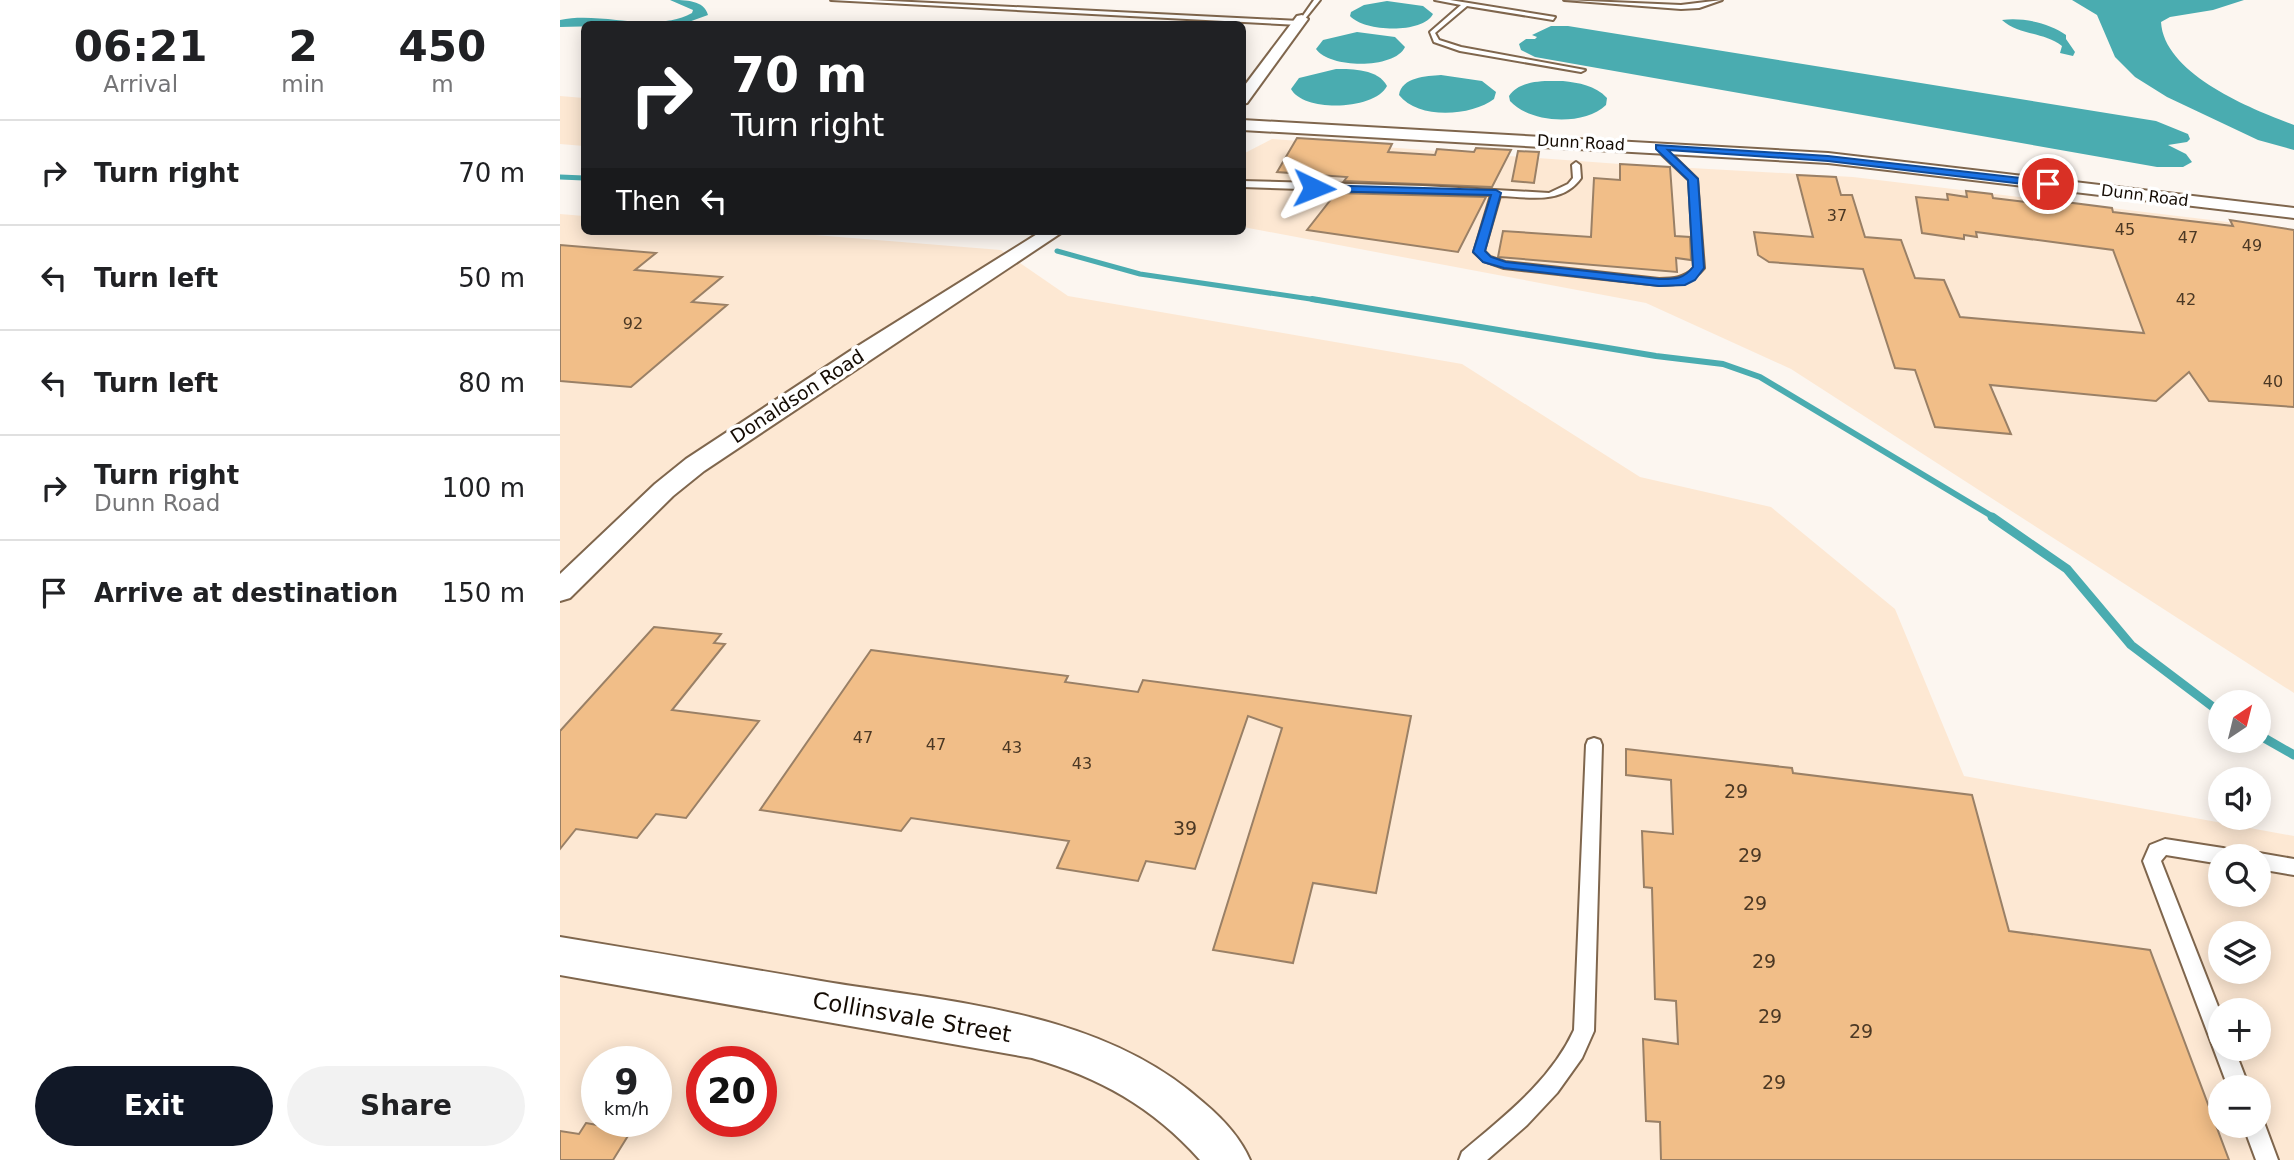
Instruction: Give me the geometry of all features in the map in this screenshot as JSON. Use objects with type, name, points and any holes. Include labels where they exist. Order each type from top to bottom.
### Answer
[{"type":"street","points":[[1246,95],[1301,21]]},
{"type":"street","name":"Dunn Road","points":[[1246,125],[1828,158],[2294,213]]},
{"type":"street","name":"Donaldson Road","points":[[560,591],[664,490],[695,465],[847,363],[1049,235]]},
{"type":"street","name":"Collinsvale Street","points":[[560,956],[993,1030],[1076,1051],[1120,1069],[1160,1094],[1196,1124],[1228,1160]]},
{"type":"lane","points":[[834,0],[1301,21],[1317,0]]},
{"type":"lane","points":[[1438,0],[1553,18]]},
{"type":"lane","points":[[1567,0],[1619,1],[1681,7],[1699,6],[1719,0]]},
{"type":"lane","points":[[1465,5],[1432,33],[1436,41],[1460,49],[1581,71]]},
{"type":"lane","points":[[1496,193],[1479,252],[1487,259],[1504,265],[1659,282],[1681,282],[1691,278],[1699,268],[1693,179],[1659,147]]},
{"type":"lane","points":[[1246,184],[1549,195],[1571,186],[1577,178],[1576,165]]},
{"type":"lane","points":[[1470,1160],[1536,1101],[1562,1072],[1577,1049],[1584,1031],[1594,745]]},
{"type":"lane","points":[[2208,854],[2165,847],[2156,851],[2152,860],[2208,1006]]},
{"type":"lane","points":[[2271,863],[2294,867]]},
{"type":"lane","points":[[2259,1138],[2267,1160]]},
{"type":"shaded area","points":[[560,96],[581,98],[581,146],[560,144]]},
{"type":"shaded area","points":[[1272,139],[1620,164],[1853,177],[2294,230],[2294,693],[1791,369],[1646,303],[1246,228],[1246,152]]},
{"type":"shaded area","points":[[560,214],[581,216],[581,235],[815,235],[1001,250],[1068,296],[1462,364],[1640,477],[1771,507],[1895,609],[1964,776],[2208,820],[2208,830],[2261,830],[2294,836],[2294,1160],[560,1160]]},
{"type":"water","points":[[670,0],[698,4],[703,6],[708,15],[691,21],[666,21],[692,13],[693,10]]},
{"type":"water","points":[[2072,0],[2244,0],[2213,10],[2170,17],[2161,22],[2166,41],[2177,58],[2212,87],[2294,125],[2294,150],[2258,140],[2167,97],[2135,77],[2115,57],[2097,15]]},
{"type":"water","points":[[1387,1],[1423,6],[1433,14],[1418,25],[1406,28],[1380,28],[1350,16],[1351,12],[1364,5]]},
{"type":"water","points":[[593,18],[631,21],[581,21],[581,26],[560,27],[560,20]]},
{"type":"water","points":[[2002,20],[2027,20],[2052,27],[2066,35],[2075,52],[2073,56],[2060,53],[2062,46],[2055,41],[2008,25]]},
{"type":"water","points":[[1551,26],[1568,26],[2156,121],[2188,134],[2190,139],[2187,142],[2168,145],[2186,154],[2192,162],[2183,167],[2157,167],[1535,57],[1521,50],[1519,44],[1526,39],[1535,39],[1537,37],[1532,35]]},
{"type":"water","points":[[1357,32],[1395,37],[1405,47],[1389,59],[1362,64],[1334,60],[1323,56],[1316,49],[1323,40]]},
{"type":"water","points":[[1336,69],[1371,73],[1383,80],[1387,86],[1369,100],[1339,106],[1310,102],[1298,97],[1291,89],[1299,78]]},
{"type":"water","points":[[1441,75],[1482,81],[1496,92],[1494,99],[1473,109],[1445,113],[1419,109],[1399,95],[1401,89],[1410,81]]},
{"type":"water","points":[[1541,81],[1563,81],[1592,87],[1607,98],[1606,105],[1585,116],[1558,119],[1531,114],[1510,101],[1509,96],[1520,86]]},
{"type":"building","points":[[1297,138],[1392,144],[1388,152],[1435,155],[1437,149],[1474,152],[1476,148],[1511,150],[1492,187],[1344,181],[1347,177],[1277,172]]},
{"type":"building","points":[[1518,151],[1539,152],[1534,183],[1512,181]]},
{"type":"building","points":[[1620,164],[1670,167],[1675,236],[1690,237],[1691,260],[1676,258],[1677,272],[1498,257],[1503,231],[1591,237],[1594,178],[1620,180]]},
{"type":"building","points":[[1797,175],[1836,177],[1841,195],[1852,195],[1865,237],[1901,240],[1915,278],[1944,280],[1960,317],[2144,333],[2113,250],[1976,232],[1977,237],[1964,235],[1964,239],[1922,233],[1916,197],[1948,200],[1947,194],[1967,197],[1966,191],[1992,194],[1993,198],[2058,206],[2057,201],[2112,208],[2113,212],[2233,226],[2230,220],[2294,230],[2294,407],[2209,401],[2189,372],[2156,401],[1990,385],[2011,434],[1935,427],[1915,370],[1895,368],[1863,269],[1769,262],[1758,255],[1754,232],[1813,237]]},
{"type":"building","points":[[1336,193],[1486,197],[1458,252],[1307,230]]},
{"type":"building","points":[[560,245],[656,253],[635,270],[722,277],[692,302],[727,305],[631,387],[560,381]]},
{"type":"building","points":[[654,627],[721,634],[714,643],[725,644],[672,710],[759,721],[686,818],[656,814],[637,838],[576,829],[560,849],[560,731]]},
{"type":"building","points":[[871,650],[1068,676],[1065,682],[1138,692],[1143,680],[1411,716],[1376,893],[1313,883],[1293,963],[1213,950],[1282,728],[1248,716],[1195,869],[1146,861],[1138,881],[1057,868],[1069,841],[911,818],[901,831],[760,810]]},
{"type":"building","points":[[1626,749],[1792,768],[1793,773],[1972,795],[2009,931],[2150,950],[2208,1104],[2208,1138],[2221,1138],[2229,1160],[1661,1160],[1660,1122],[1646,1121],[1643,1039],[1678,1044],[1676,1001],[1655,999],[1652,888],[1644,887],[1642,831],[1673,834],[1671,780],[1626,775]]},
{"type":"building","points":[[560,1131],[579,1134],[581,1131],[581,1137],[627,1137],[613,1160],[560,1160]]},
{"type":"waterway","points":[[560,177],[581,178]]},
{"type":"waterway","points":[[1057,251],[1140,274],[1324,301]]},
{"type":"waterway","points":[[1312,299],[1656,356],[1723,364],[1760,377],[1995,518]]},
{"type":"waterway","points":[[1992,517],[2067,569],[2131,645],[2208,703]]},
{"type":"waterway","points":[[2272,742],[2294,755]]},
{"type":"route","points":[[1314,188],[1496,193],[1479,252],[1487,259],[1504,265],[1659,282],[1681,282],[1691,278],[1699,268],[1693,179],[1659,147],[1828,158],[2048,184]]}]
